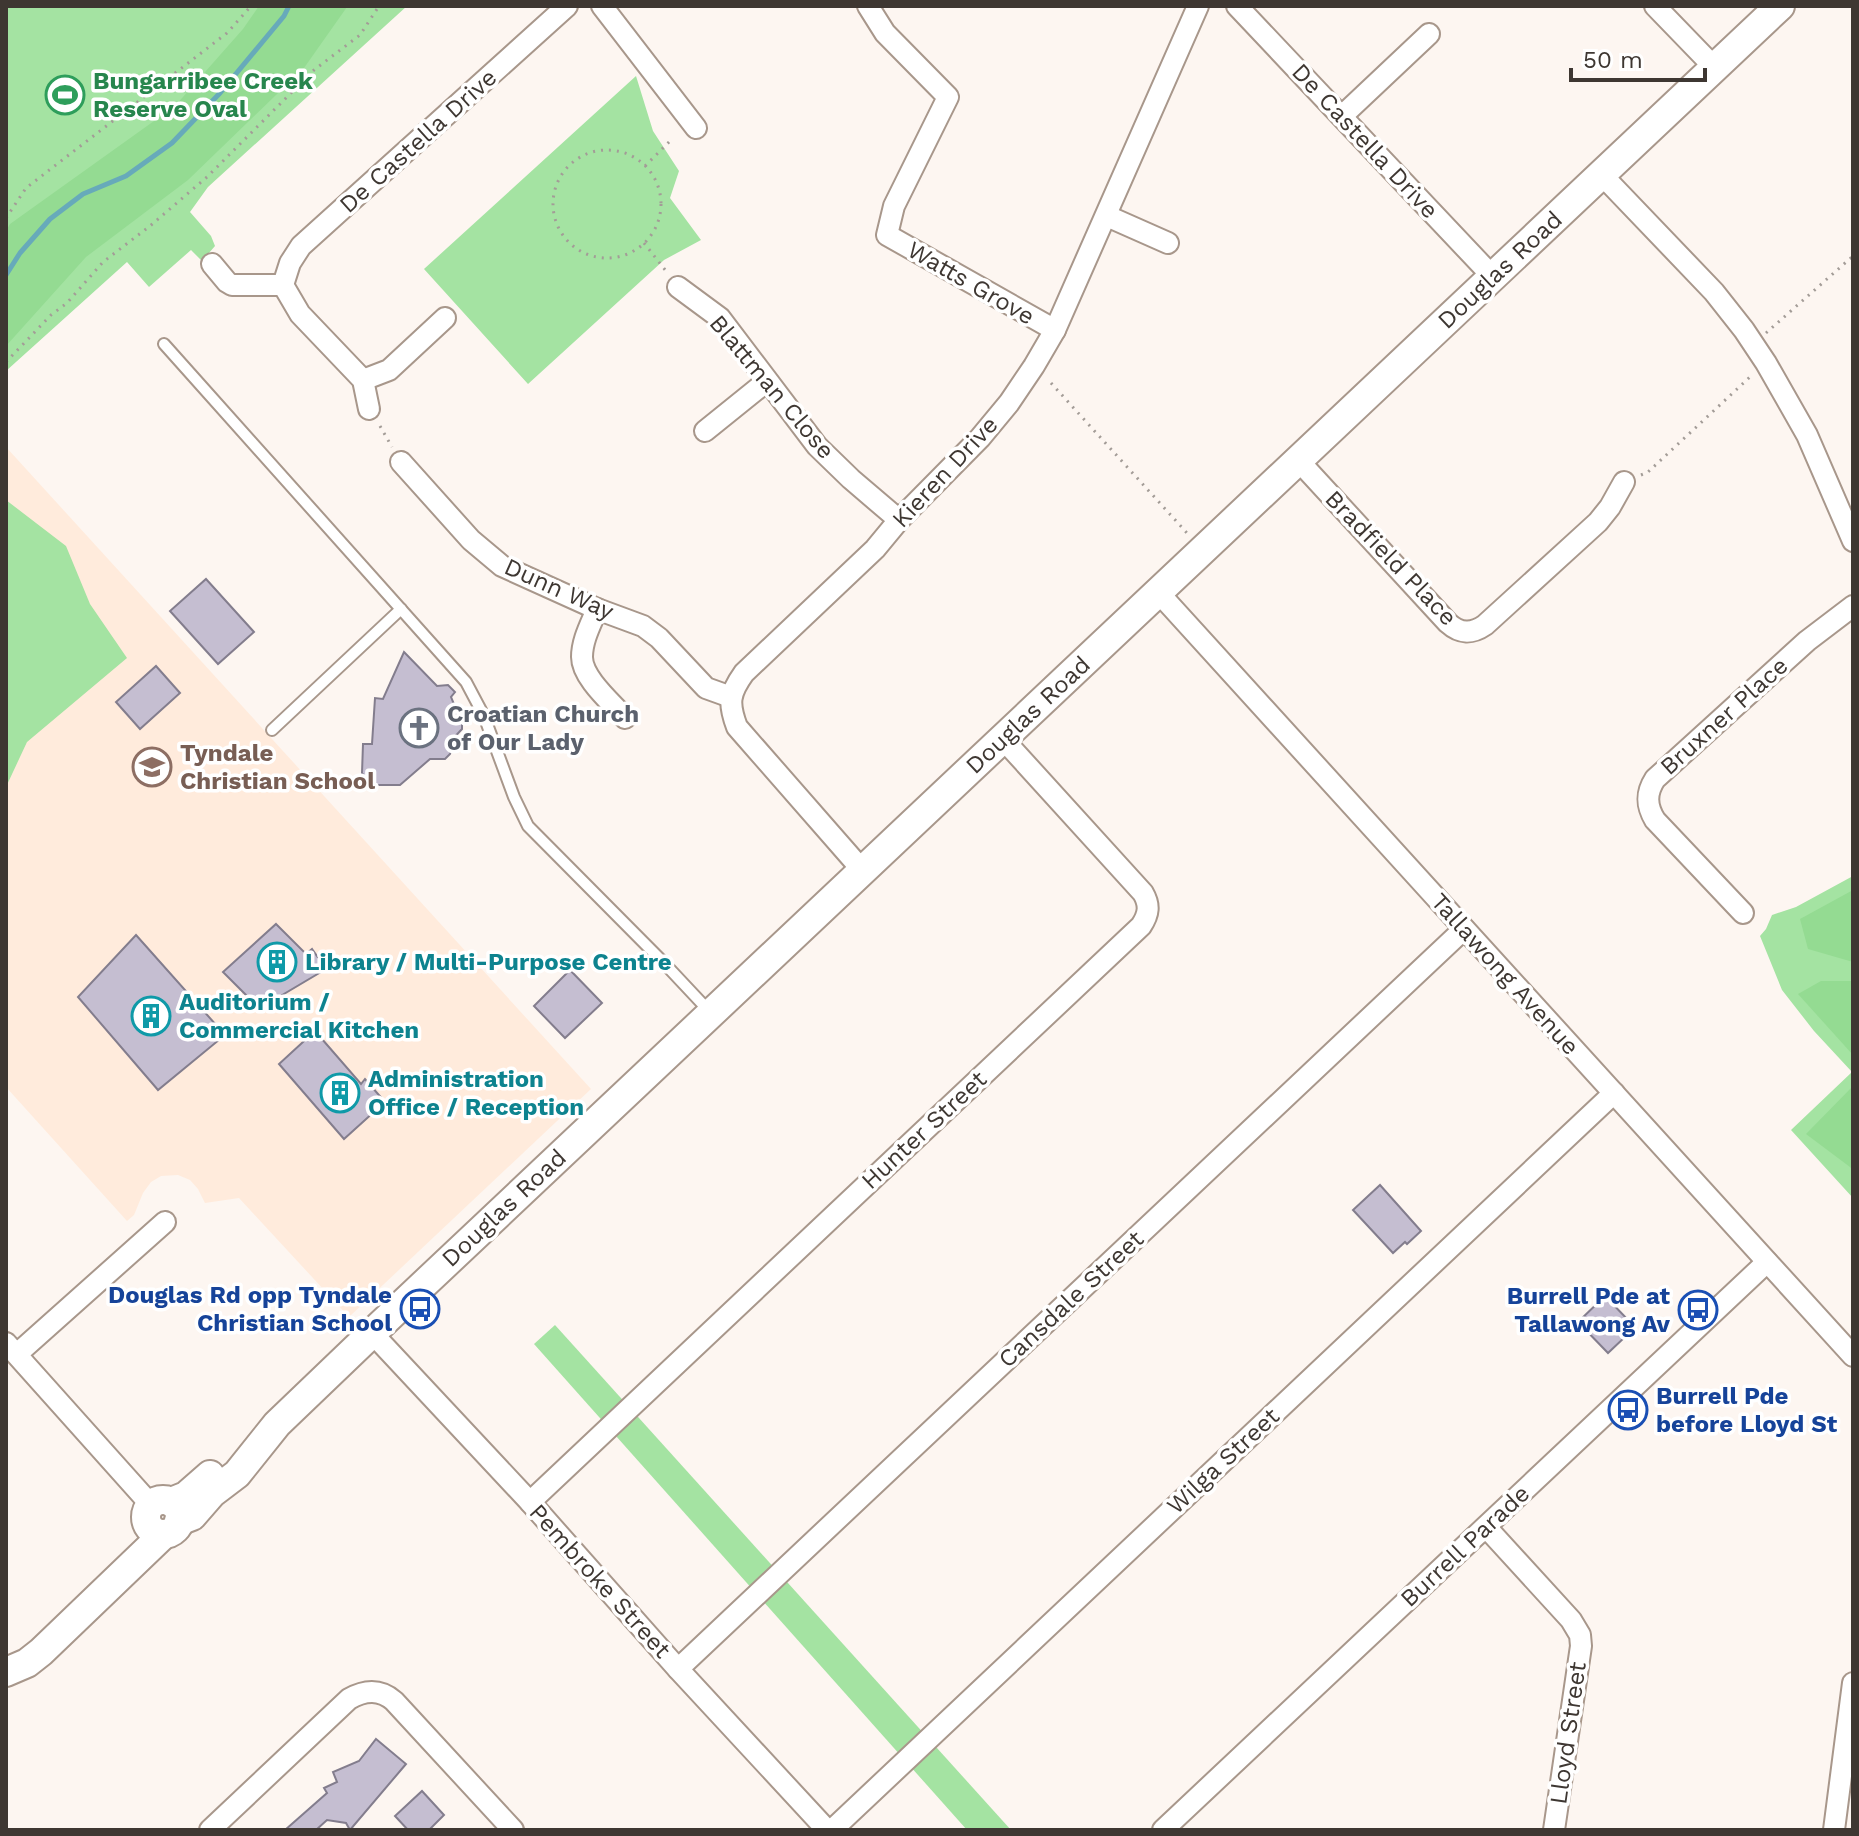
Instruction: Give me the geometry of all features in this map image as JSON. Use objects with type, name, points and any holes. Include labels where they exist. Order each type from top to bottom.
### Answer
[{"type":"street","name":"De Castella Drive","points":[[283,285],[290,263],[301,246],[567,6]]},
{"type":"street","points":[[602,6],[696,128]]},
{"type":"street","name":"Watts Grove","points":[[868,6],[885,33],[948,97],[894,206],[887,235],[1055,330]]},
{"type":"street","name":"Kieren Drive","points":[[731,697],[744,673],[875,549],[1009,403],[1055,330],[1198,6]]},
{"type":"street","name":"De Castella Drive","points":[[1237,6],[1493,277]]},
{"type":"street","points":[[1655,6],[1715,68]]},
{"type":"street","name":"Douglas Road","points":[[6,1671],[62,1612],[88,1579],[113,1563],[249,1440],[277,1424],[1780,6]]},
{"type":"street","points":[[1342,116],[1429,34]]},
{"type":"street","points":[[1602,175],[1721,300],[1754,344],[1807,435],[1853,541]]},
{"type":"street","points":[[1107,216],[1168,243]]},
{"type":"street","points":[[212,264],[232,285],[283,285],[300,314],[363,380],[369,409]]},
{"type":"street","name":"Blattman Close","points":[[678,287],[720,318],[817,446],[899,520]]},
{"type":"street","points":[[363,380],[389,370],[445,318]]},
{"type":"street","points":[[705,431],[767,381]]},
{"type":"street","name":"Bradfield Place","points":[[1298,460],[1448,623],[1467,632],[1485,625],[1598,522],[1624,482]]},
{"type":"street","name":"Dunn Way","points":[[401,462],[471,540],[502,566],[643,626],[659,638],[706,688],[731,697]]},
{"type":"street","name":"Tallawong Avenue","points":[[1158,592],[1853,1356]]},
{"type":"street","name":"Bruxner Place","points":[[1743,913],[1655,820],[1648,802],[1651,786],[1655,779],[1807,641],[1853,606]]},
{"type":"street","points":[[597,609],[584,642],[582,659],[591,680],[625,718]]},
{"type":"street","points":[[731,697],[730,710],[737,727],[863,871]]},
{"type":"street","name":"Hunter Street","points":[[530,1502],[1146,918],[1148,901],[1143,893],[1003,739]]},
{"type":"street","name":"Cansdale Street","points":[[678,1669],[1464,929]]},
{"type":"street","name":"Wilga Street","points":[[829,1830],[1614,1093]]},
{"type":"street","points":[[162,1517],[11,1348],[165,1222]]},
{"type":"street","name":"Burrell Parade","points":[[1163,1830],[1767,1262]]},
{"type":"street","name":"Pembroke Street","points":[[372,1333],[829,1830]]},
{"type":"street","name":"Lloyd Street","points":[[1486,1527],[1571,1620],[1580,1635],[1581,1646],[1554,1830]]},
{"type":"street","points":[[1834,1830],[1853,1683]]},
{"type":"street","points":[[210,1830],[349,1699],[364,1692],[381,1693],[394,1701],[513,1830]]},
{"type":"lane","points":[[164,344],[466,682],[484,716],[528,826],[711,1014]]},
{"type":"lane","points":[[272,730],[401,609]]},
{"type":"path","points":[[6,218],[26,188],[227,33],[251,6]]},
{"type":"path","points":[[6,362],[51,315],[67,303],[103,262],[207,177],[314,70],[360,35],[379,6]]},
{"type":"path","points":[[645,166],[671,140]]},
{"type":"path","points":[[601,150],[618,151],[634,157],[645,166],[656,181],[660,210],[652,233],[644,243],[622,255],[598,257],[586,254],[566,240],[557,225],[553,209],[554,192],[560,177],[571,164],[585,154],[601,150]]},
{"type":"path","points":[[644,243],[678,287]]},
{"type":"path","points":[[1754,344],[1853,256]]},
{"type":"path","points":[[1624,482],[1648,472],[1766,363]]},
{"type":"path","points":[[1051,383],[1189,536]]},
{"type":"path","points":[[369,409],[401,462]]},
{"type":"shaded area","name":"Tyndale Christian School","points":[[6,447],[591,1089],[349,1317],[239,1198],[205,1203],[190,1180],[178,1175],[161,1176],[151,1182],[134,1215],[127,1221],[6,1087]]},
{"type":"green space","points":[[6,6],[407,6],[208,187],[190,212],[211,236],[215,246],[202,261],[191,250],[149,287],[127,262],[6,371]]},
{"type":"green space","points":[[259,6],[347,7],[304,68],[188,180],[86,257],[6,346],[6,231],[10,224],[175,106],[243,29]]},
{"type":"green space","points":[[636,76],[653,131],[679,171],[670,198],[701,240],[664,260],[528,384],[424,269]]},
{"type":"green space","points":[[6,500],[66,546],[90,604],[127,658],[27,742],[6,787]]},
{"type":"green space","points":[[1853,876],[1853,1198],[1791,1130],[1852,1072],[1782,990],[1760,936],[1772,915],[1796,907]]},
{"type":"green space","points":[[1853,890],[1853,962],[1808,949],[1800,919]]},
{"type":"green space","points":[[1821,981],[1853,981],[1853,1055],[1798,994]]},
{"type":"green space","points":[[1853,1086],[1853,1171],[1806,1134]]},
{"type":"green space","points":[[555,1325],[1011,1830],[967,1830],[534,1344]]},
{"type":"building","points":[[206,579],[254,632],[218,664],[170,611]]},
{"type":"building","points":[[404,652],[437,686],[448,685],[455,692],[451,697],[462,729],[449,743],[452,747],[445,759],[430,759],[400,785],[370,785],[362,773],[363,744],[372,744],[375,698],[383,699]]},
{"type":"building","points":[[156,666],[180,693],[140,729],[116,702]]},
{"type":"building","name":"Library / Multi-Purpose Centre","points":[[276,924],[306,954],[312,949],[326,969],[272,1001],[269,998],[258,1007],[223,972]]},
{"type":"building","name":"Auditorium / Commercial Kitchen","points":[[136,935],[225,1035],[158,1090],[78,997]]},
{"type":"building","points":[[570,970],[602,1003],[565,1038],[534,1006]]},
{"type":"building","name":"Administration Office / Reception","points":[[315,1031],[361,1084],[365,1079],[385,1102],[344,1139],[279,1064]]},
{"type":"building","points":[[1380,1185],[1421,1231],[1393,1253],[1353,1210]]},
{"type":"building","points":[[1605,1296],[1631,1323],[1622,1332],[1626,1336],[1608,1353],[1578,1322]]},
{"type":"building","points":[[376,1739],[406,1764],[350,1830],[346,1823],[327,1820],[316,1830],[285,1830],[327,1793],[324,1788],[337,1782],[333,1772],[359,1761]]},
{"type":"building","points":[[422,1791],[444,1815],[429,1830],[408,1830],[395,1816]]},
{"type":"waterway","points":[[6,275],[20,253],[50,219],[83,194],[126,176],[172,143],[220,93],[289,6]]},
{"type":"place","name":"Bungarribee Creek Reserve Oval","points":[[65,95]]},
{"type":"place","name":"Croatian Church of Our Lady","points":[[419,728]]},
{"type":"place","name":"Tyndale Christian School","points":[[152,767]]},
{"type":"place","name":"Library / Multi-Purpose Centre","points":[[277,962]]},
{"type":"place","name":"Auditorium / Commercial Kitchen","points":[[151,1016]]},
{"type":"place","name":"Administration Office / Reception","points":[[340,1093]]},
{"type":"place","name":"Douglas Rd opp Tyndale Christian School","points":[[420,1309]]},
{"type":"place","name":"Burrell Pde at Tallawong Av","points":[[1698,1310]]},
{"type":"place","name":"Burrell Pde before Lloyd St","points":[[1628,1410]]}]
